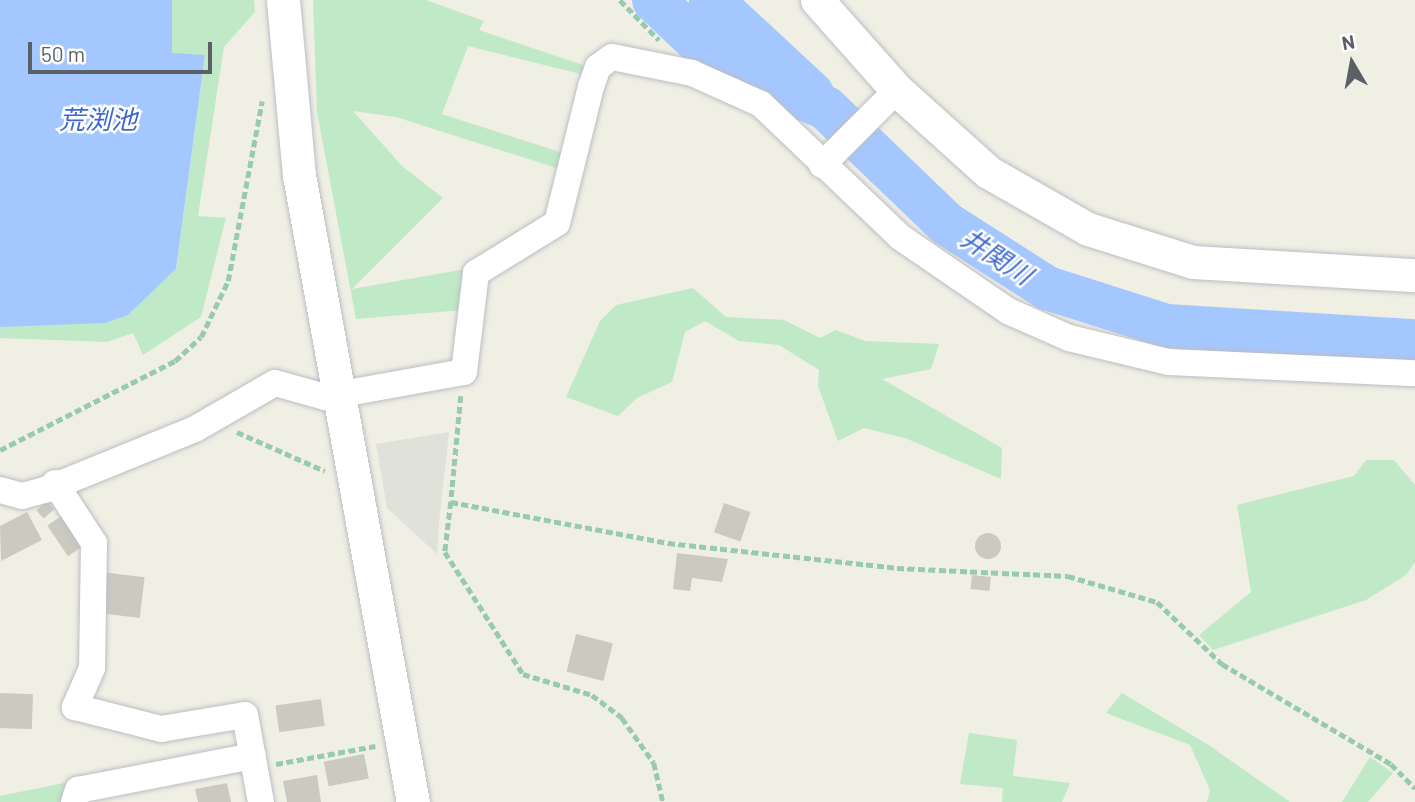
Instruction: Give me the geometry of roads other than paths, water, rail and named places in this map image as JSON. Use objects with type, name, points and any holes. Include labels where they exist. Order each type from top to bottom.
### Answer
[{"type":"street","points":[[283,0],[299,175],[413,802]]},
{"type":"street","points":[[817,0],[886,101],[988,172],[1055,214],[1122,242],[1192,262],[1415,275]]},
{"type":"street","points":[[0,490],[22,496],[207,422],[275,383],[325,397],[464,372],[476,273],[539,237],[565,209],[601,62],[618,57],[692,73],[761,104],[955,278],[1069,338],[1169,362],[1415,373]]},
{"type":"street","points":[[825,162],[886,101]]},
{"type":"street","points":[[55,483],[94,542],[92,668],[75,707],[161,730],[245,715],[261,802]]},
{"type":"street","points":[[74,802],[78,790],[254,762]]},
{"type":"water","name":"荒渕池","points":[[0,0],[172,0],[172,53],[205,55],[176,269],[128,315],[105,323],[0,327]]},
{"type":"waterway","name":"井関川","points":[[654,0],[719,62],[826,108],[947,224],[1047,288],[1167,326],[1415,341]]},
{"type":"waterway","points":[[711,0],[812,94]]}]
